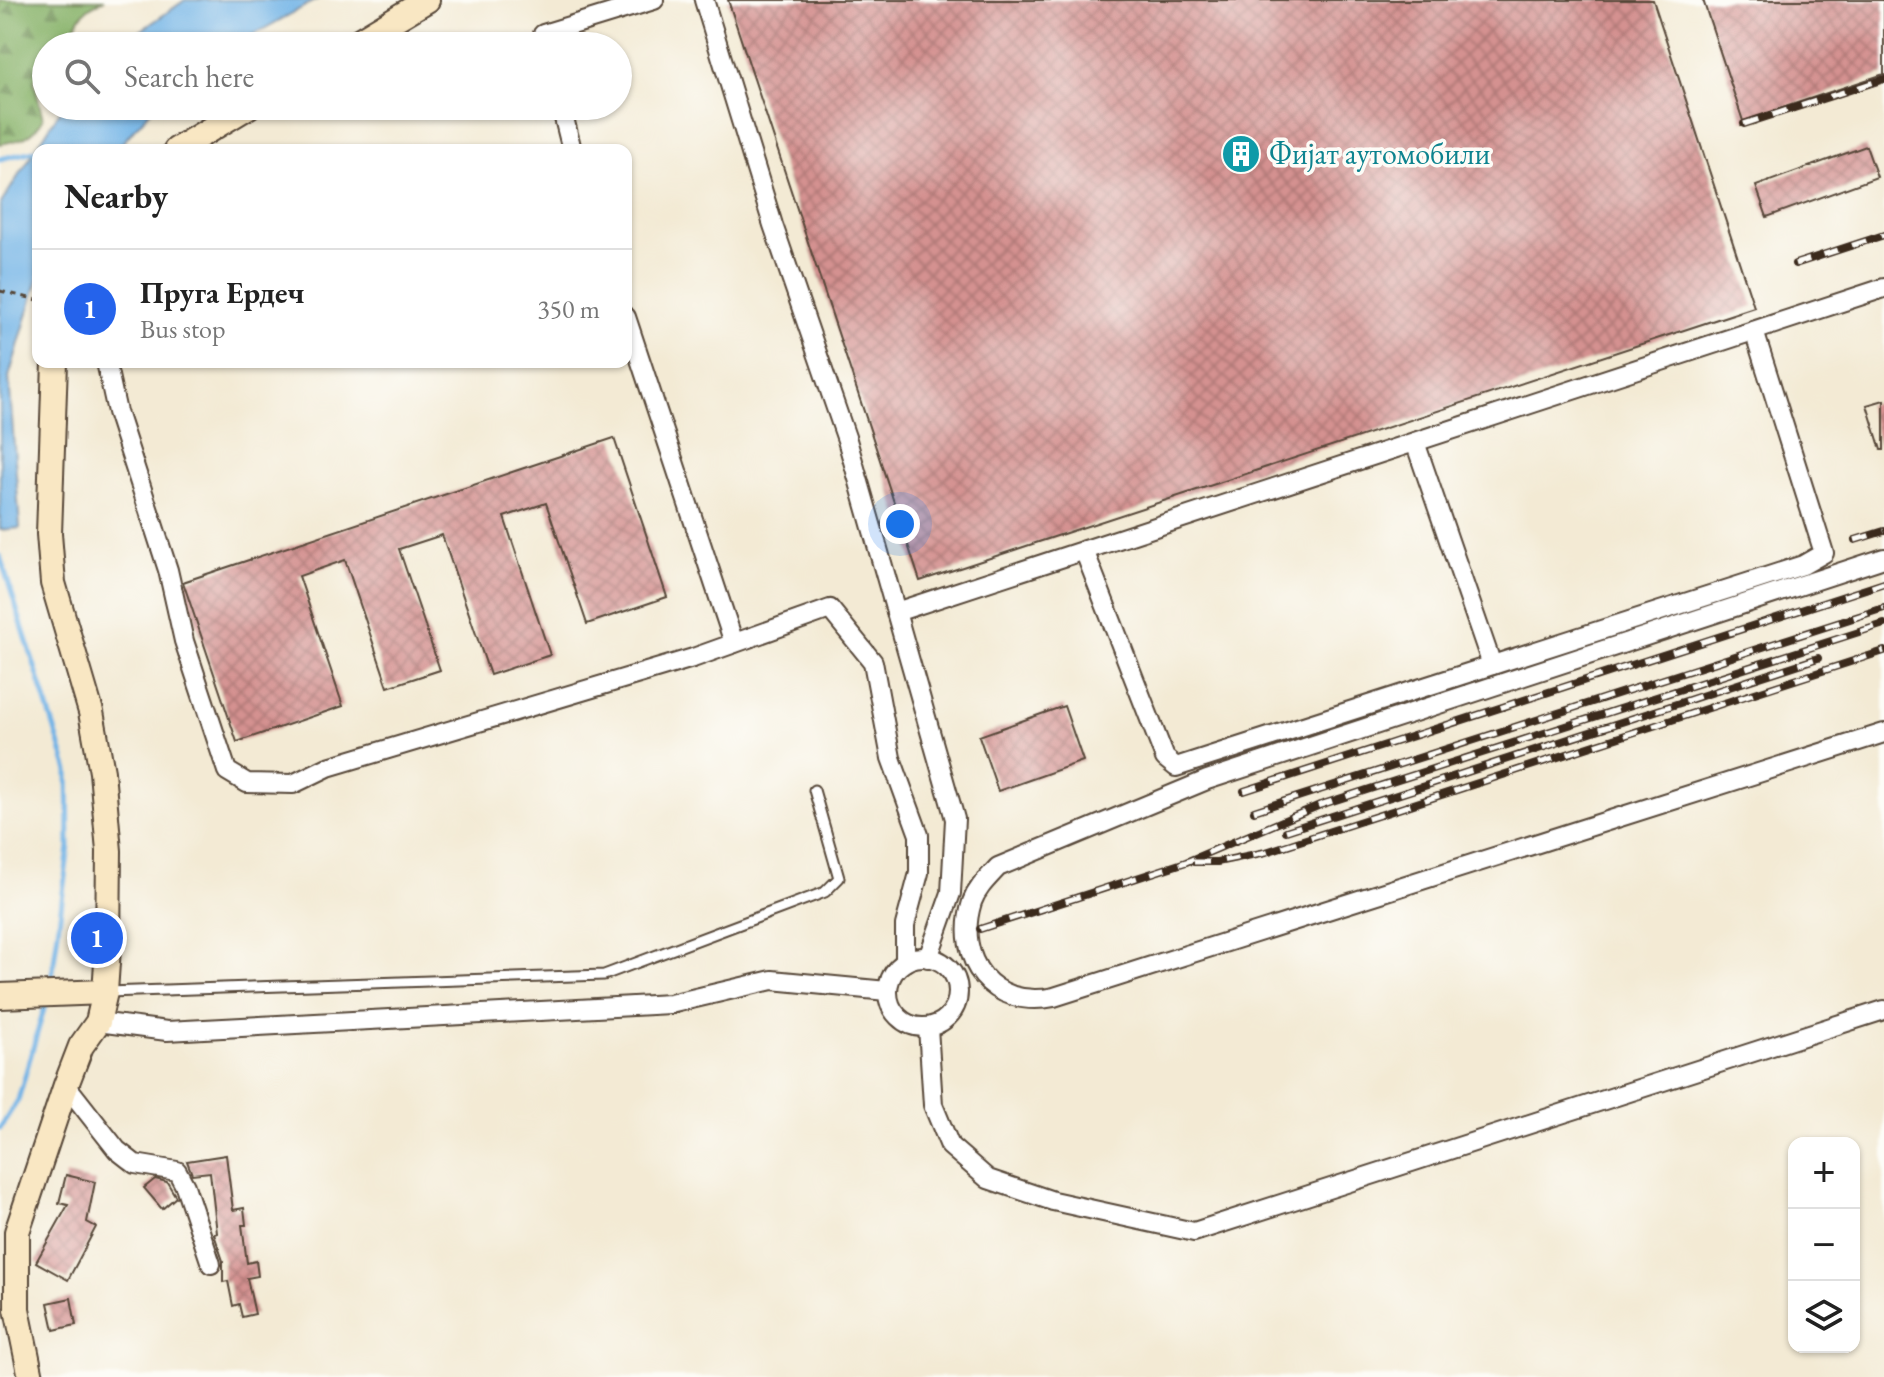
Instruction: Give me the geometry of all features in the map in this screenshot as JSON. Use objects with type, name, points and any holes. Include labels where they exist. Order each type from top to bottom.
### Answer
[{"type":"street","points":[[373,32],[427,0]]},
{"type":"street","points":[[550,32],[654,0]]},
{"type":"street","points":[[704,0],[773,225],[847,440],[955,819],[951,893],[928,958]]},
{"type":"street","points":[[186,144],[226,120]]},
{"type":"street","points":[[564,120],[570,144]]},
{"type":"street","points":[[896,612],[1884,288]]},
{"type":"street","points":[[1084,550],[1165,758],[1176,767],[1803,565],[1824,553],[1754,331]]},
{"type":"street","points":[[632,335],[734,643]]},
{"type":"street","points":[[31,1377],[17,1309],[17,1232],[81,1046],[98,1022],[105,992],[109,851],[102,772],[91,712],[53,583],[49,534],[55,368]]},
{"type":"street","points":[[107,368],[117,412],[168,570],[184,641],[227,771],[247,783],[293,784],[328,767],[734,643],[830,609],[873,662],[891,758],[919,835],[919,873],[905,925],[905,962]]},
{"type":"street","points":[[1415,442],[1492,665]]},
{"type":"street","points":[[1884,558],[1207,780],[998,867],[982,883],[972,902],[973,958],[991,984],[1004,994],[1018,1000],[1033,1001],[1054,997],[1884,733]]},
{"type":"street","points":[[928,958],[947,967],[957,987],[954,1008],[948,1017],[928,1027],[904,1023],[889,1003],[887,991],[896,970],[905,962],[928,958]]},
{"type":"street","points":[[98,1022],[167,1031],[670,1004],[772,980],[887,991]]},
{"type":"street","points":[[0,996],[105,992]]},
{"type":"street","points":[[928,1027],[933,1105],[950,1146],[988,1179],[1053,1201],[1194,1232],[1884,1010]]},
{"type":"street","points":[[66,1085],[117,1150],[135,1164],[177,1171],[211,1264]]},
{"type":"lane","points":[[105,992],[604,975],[825,892],[837,884],[839,878],[814,790]]},
{"type":"path","points":[[0,291],[32,299]]},
{"type":"green space","points":[[0,0],[105,0],[82,15],[75,32],[32,32],[32,120],[42,120],[25,137],[0,144]]},
{"type":"water","points":[[185,0],[316,0],[258,32],[139,32]]},
{"type":"water","points":[[54,120],[143,120],[121,144],[39,144]]},
{"type":"water","points":[[32,155],[32,299],[9,377],[20,528],[0,530],[0,205]]},
{"type":"building","name":"Фијат аутомобили","points":[[728,0],[1653,0],[1754,307],[920,581]]},
{"type":"building","points":[[1703,0],[1884,0],[1884,74],[1743,121]]},
{"type":"building","points":[[1866,146],[1877,177],[1767,217],[1756,186]]},
{"type":"building","points":[[1884,400],[1884,450],[1881,450],[1867,405]]},
{"type":"building","points":[[614,438],[667,597],[587,624],[546,503],[504,517],[550,655],[490,675],[442,535],[399,549],[440,670],[388,687],[345,560],[299,576],[343,706],[237,742],[183,582]]},
{"type":"building","points":[[1064,706],[1083,761],[998,791],[979,736]]},
{"type":"building","points":[[226,1155],[233,1210],[244,1208],[246,1225],[242,1225],[247,1263],[256,1261],[258,1276],[247,1278],[255,1314],[242,1317],[239,1304],[233,1306],[228,1281],[223,1282],[223,1261],[214,1234],[217,1233],[210,1172],[192,1174],[187,1161]]},
{"type":"building","points":[[66,1175],[95,1182],[87,1222],[96,1227],[68,1280],[36,1262],[68,1205],[59,1203]]},
{"type":"building","points":[[155,1179],[167,1182],[176,1197],[162,1209],[144,1188]]},
{"type":"building","points":[[71,1298],[76,1325],[54,1330],[48,1303]]},
{"type":"waterway","points":[[0,159],[32,151]]},
{"type":"waterway","points":[[0,556],[68,771],[69,846],[51,985]]},
{"type":"waterway","points":[[0,1128],[18,1100],[46,1002]]},
{"type":"railway","points":[[1744,124],[1884,79]]},
{"type":"railway","points":[[1795,264],[1884,235]]},
{"type":"railway","points":[[1855,540],[1884,531]]},
{"type":"railway","points":[[1244,791],[1884,583]]},
{"type":"railway","points":[[1254,811],[1884,608]]},
{"type":"railway","points":[[980,929],[1186,862],[1320,805],[1884,624]]},
{"type":"railway","points":[[1194,862],[1217,862],[1266,852],[1884,651]]},
{"type":"railway","points":[[1286,831],[1818,658]]},
{"type":"place","name":"Фијат аутомобили","points":[[1241,154]]},
{"type":"place","name":"Пруга Ердеч","points":[[97,938]]}]
